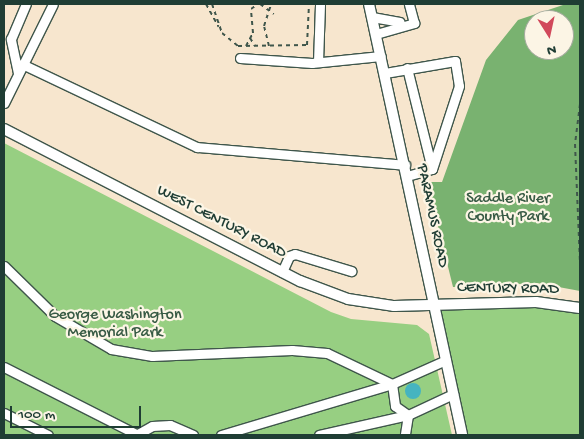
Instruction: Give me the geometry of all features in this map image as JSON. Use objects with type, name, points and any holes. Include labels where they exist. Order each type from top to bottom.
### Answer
[{"type":"main road","name":"PARAMUS ROAD","points":[[369,4],[462,435]]},
{"type":"main road","name":"WEST CENTURY ROAD","points":[[4,129],[282,272],[324,291],[369,304],[435,304]]},
{"type":"main road","name":"CENTURY ROAD","points":[[435,304],[536,302],[580,308]]},
{"type":"street","points":[[26,4],[11,39],[20,69],[197,147],[353,164],[405,164]]},
{"type":"street","points":[[4,103],[53,4]]},
{"type":"street","points":[[318,62],[320,4]]},
{"type":"street","points":[[410,4],[413,21]]},
{"type":"street","points":[[372,17],[395,24],[413,21]]},
{"type":"street","points":[[376,34],[413,21]]},
{"type":"street","points":[[240,58],[318,62],[381,56]]},
{"type":"street","points":[[384,73],[455,61],[459,86],[432,169]]},
{"type":"street","points":[[407,68],[432,169]]},
{"type":"street","points":[[407,176],[432,169]]},
{"type":"street","points":[[282,272],[289,256],[295,254],[351,271]]},
{"type":"street","points":[[4,266],[56,316],[111,349],[152,356],[327,353],[392,384]]},
{"type":"street","points":[[221,435],[392,384],[446,360]]},
{"type":"street","points":[[4,366],[136,435],[152,426],[170,425],[193,435]]},
{"type":"street","points":[[392,384],[395,406],[408,415]]},
{"type":"street","points":[[319,435],[408,415],[453,394]]},
{"type":"street","points":[[4,413],[48,435]]},
{"type":"street","points":[[405,435],[408,415]]},
{"type":"path","points":[[206,4],[219,27],[232,43],[246,46],[307,45],[309,4]]},
{"type":"path","points":[[212,4],[219,27]]},
{"type":"path","points":[[246,46],[250,38],[251,9],[259,4],[267,7],[274,14]]},
{"type":"path","points":[[269,46],[264,26],[267,7],[271,4]]},
{"type":"path","points":[[250,38],[255,46]]},
{"type":"path","points":[[580,104],[575,144],[580,261]]},
{"type":"green space","name":"Saddle River County Park","points":[[566,4],[580,4],[580,291],[537,283],[453,287],[427,182],[442,182],[486,60],[518,20],[524,18],[524,60],[574,60],[574,10],[548,10]]},
{"type":"green space","name":"George Washington Memorial Park","points":[[4,143],[331,312],[351,319],[417,325],[429,334],[452,435],[4,435]]},
{"type":"green space","points":[[518,301],[580,308],[580,435],[462,435],[435,304]]},
{"type":"water","points":[[413,383],[421,391],[413,399],[405,391]]}]
